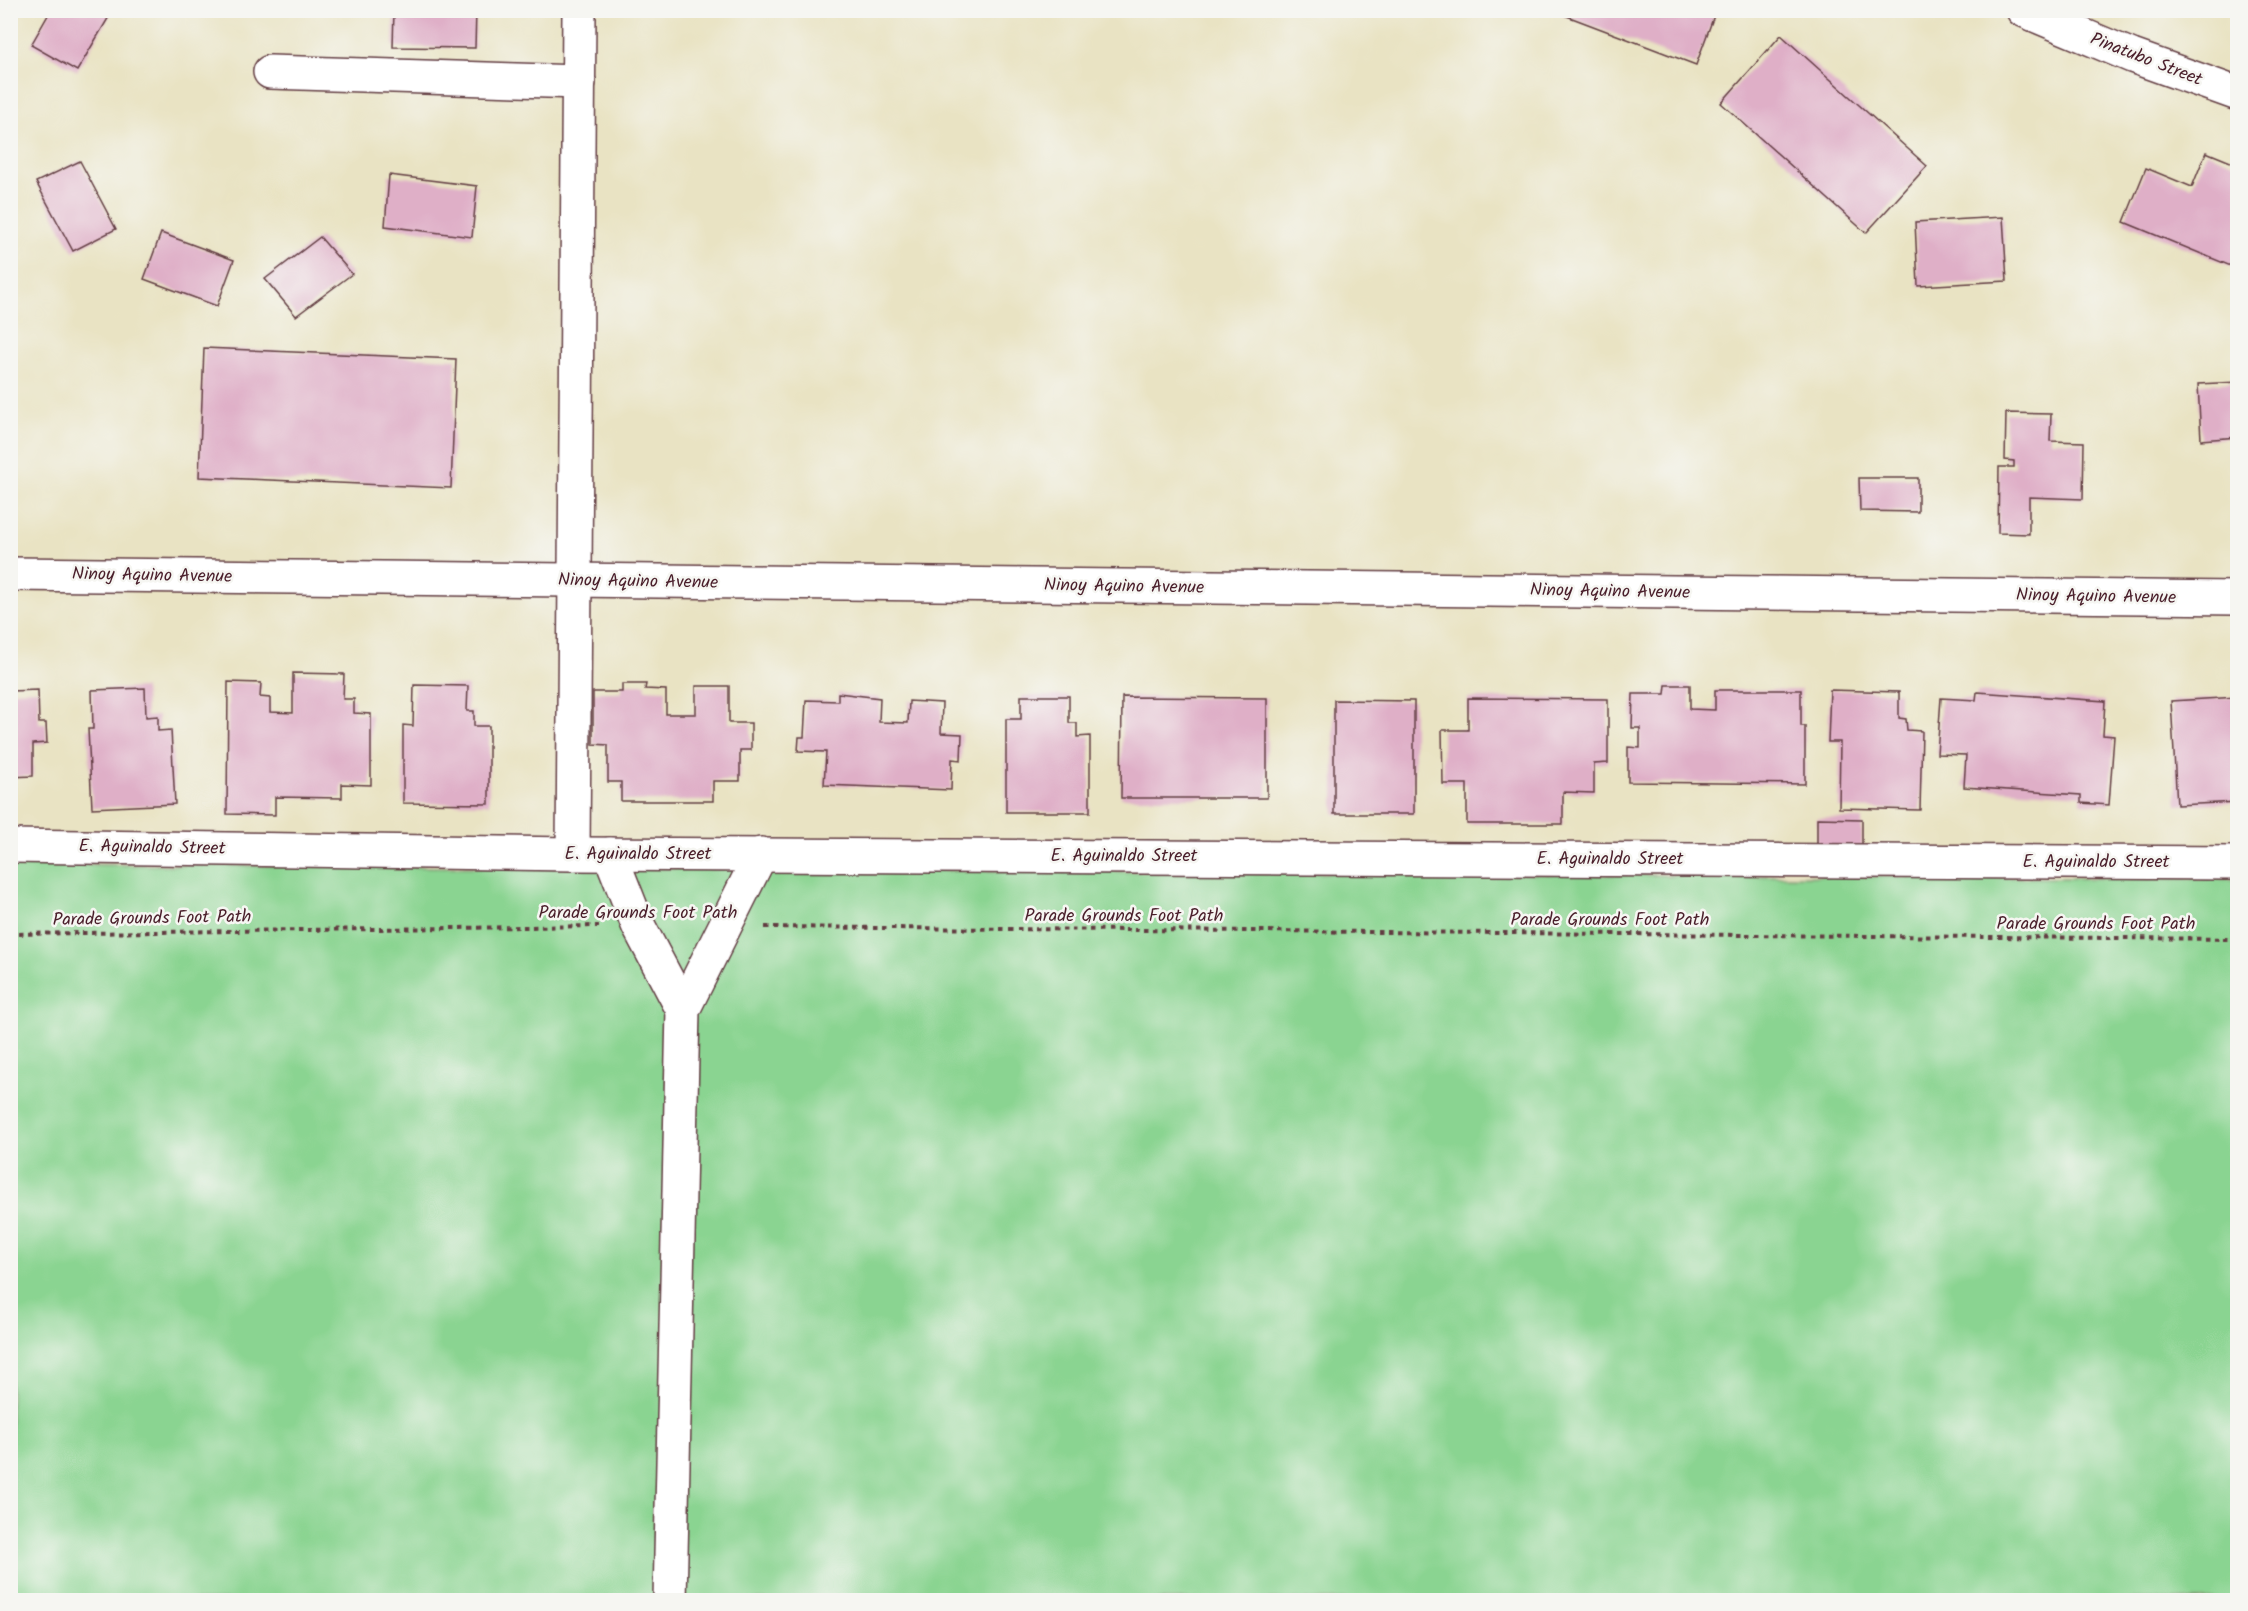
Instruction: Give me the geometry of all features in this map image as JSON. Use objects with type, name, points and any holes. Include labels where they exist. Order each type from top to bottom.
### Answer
[{"type":"street","points":[[573,854],[579,10]]},
{"type":"street","name":"Pinatubo Street","points":[[2022,10],[2132,56],[2238,94]]},
{"type":"street","points":[[270,72],[579,82]]},
{"type":"street","name":"Ninoy Aquino Avenue","points":[[10,574],[2238,598]]},
{"type":"street","name":"E. Aguinaldo Street","points":[[10,846],[573,854],[2238,863]]},
{"type":"street","points":[[610,854],[638,925],[683,1010]]},
{"type":"street","points":[[670,1600],[683,1010],[761,854]]},
{"type":"path","name":"Parade Grounds Foot Path","points":[[10,934],[638,925]]},
{"type":"path","name":"Parade Grounds Foot Path","points":[[725,926],[2238,939]]},
{"type":"green space","points":[[10,864],[2237,879],[2237,1600],[11,1600]]},
{"type":"building","points":[[51,10],[113,10],[77,71],[31,45]]},
{"type":"building","points":[[394,10],[476,10],[475,48],[393,47]]},
{"type":"building","points":[[1551,10],[1716,10],[1696,65]]},
{"type":"building","points":[[1781,35],[1927,166],[1866,233],[1721,103]]},
{"type":"building","points":[[2206,152],[2238,165],[2238,269],[2124,222],[2146,168],[2192,187]]},
{"type":"building","points":[[80,161],[116,229],[73,251],[36,182]]},
{"type":"building","points":[[389,175],[477,186],[472,237],[385,226]]},
{"type":"building","points":[[2003,217],[2007,281],[1918,286],[1915,222]]},
{"type":"building","points":[[161,233],[234,260],[217,306],[144,279]]},
{"type":"building","points":[[320,237],[352,274],[296,316],[265,279]]},
{"type":"building","points":[[204,348],[456,359],[451,488],[199,477]]},
{"type":"building","points":[[2238,382],[2238,437],[2201,440],[2198,384]]},
{"type":"building","points":[[2006,413],[2051,414],[2050,441],[2084,442],[2083,499],[2029,497],[2029,534],[1998,533],[1999,467],[2014,467],[2014,461],[2005,460]]},
{"type":"building","points":[[1859,478],[1918,478],[1918,512],[1860,511]]},
{"type":"building","points":[[293,673],[344,674],[343,699],[354,699],[354,713],[371,714],[371,785],[342,784],[342,798],[275,797],[275,815],[227,814],[228,682],[261,683],[260,697],[270,698],[270,712],[293,713]]},
{"type":"building","points":[[622,684],[646,684],[645,689],[666,690],[666,714],[696,714],[696,686],[729,686],[729,723],[751,723],[751,750],[740,750],[740,781],[713,781],[713,801],[621,801],[621,782],[608,782],[608,745],[593,744],[593,692],[622,692]]},
{"type":"building","points":[[414,685],[468,686],[467,711],[474,711],[474,726],[489,726],[489,804],[403,803],[403,725],[413,726]]},
{"type":"building","points":[[1666,685],[1690,685],[1690,709],[1715,710],[1715,690],[1801,690],[1801,726],[1805,726],[1805,784],[1628,782],[1628,747],[1640,748],[1640,728],[1632,728],[1633,694],[1665,694]]},
{"type":"building","points":[[145,688],[146,717],[158,716],[158,731],[171,730],[175,804],[92,808],[88,729],[93,729],[92,690]]},
{"type":"building","points":[[38,690],[39,723],[46,723],[47,743],[33,744],[33,776],[10,777],[10,691]]},
{"type":"building","points":[[1830,690],[1899,692],[1899,718],[1906,719],[1907,730],[1922,731],[1920,810],[1839,808],[1840,742],[1828,742]]},
{"type":"building","points":[[1977,692],[2105,701],[2103,735],[2114,736],[2109,805],[2081,803],[2081,795],[1964,787],[1966,755],[1937,754],[1941,698],[1976,700]]},
{"type":"building","points":[[838,693],[880,698],[879,722],[908,723],[909,701],[942,703],[941,733],[962,734],[961,760],[952,759],[951,790],[824,785],[826,752],[798,751],[799,737],[804,737],[806,700],[838,701]]},
{"type":"building","points":[[1021,696],[1069,696],[1069,723],[1077,723],[1077,737],[1090,736],[1090,812],[1006,812],[1006,719],[1021,719]]},
{"type":"building","points":[[1122,697],[1267,698],[1267,798],[1121,798]]},
{"type":"building","points":[[2238,697],[2238,802],[2177,805],[2171,701]]},
{"type":"building","points":[[1468,698],[1608,699],[1608,763],[1594,764],[1594,793],[1563,792],[1563,824],[1467,824],[1467,784],[1443,784],[1442,730],[1468,730]]},
{"type":"building","points":[[1334,700],[1414,701],[1414,814],[1334,814]]},
{"type":"building","points":[[1817,818],[1862,819],[1862,852],[1817,852]]}]
